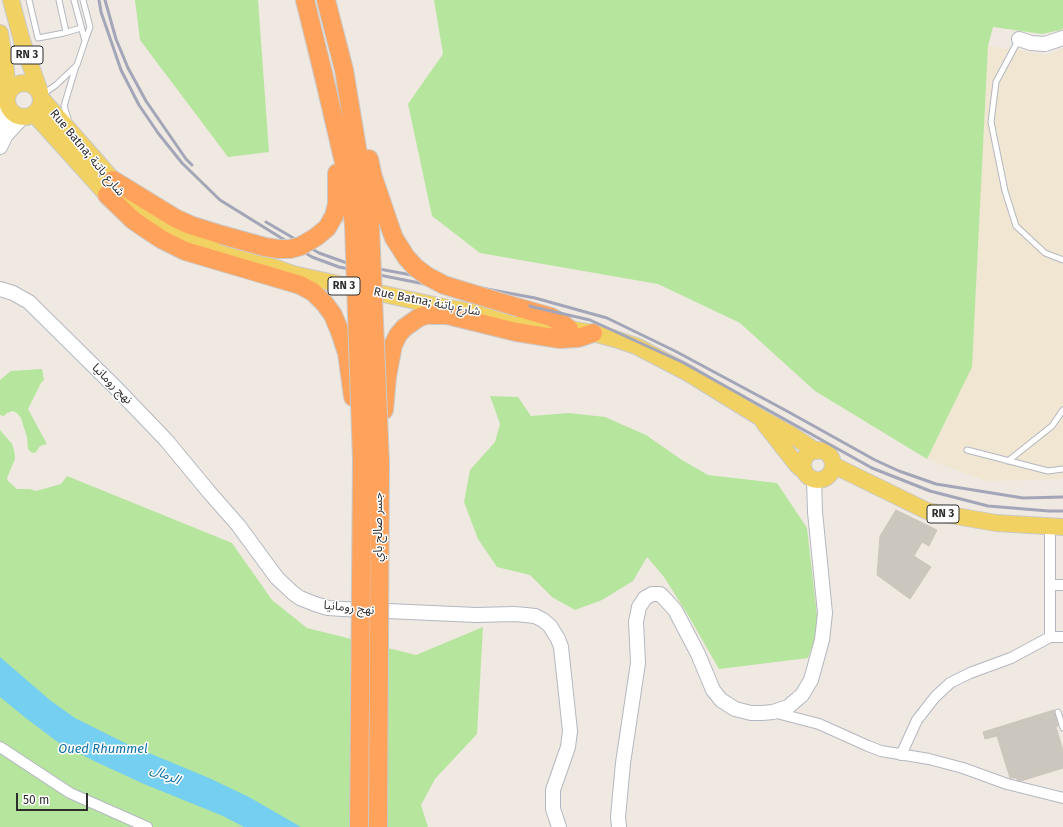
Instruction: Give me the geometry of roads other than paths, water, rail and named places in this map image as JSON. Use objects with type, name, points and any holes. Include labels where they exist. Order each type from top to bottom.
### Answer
[{"type":"highway","points":[[305,0],[349,184],[362,226]]},
{"type":"highway","points":[[326,0],[344,70],[357,108],[373,176],[394,238],[406,257],[415,267],[427,276],[444,285],[551,317],[569,329]]},
{"type":"highway","points":[[344,70],[362,226],[362,461],[358,827]]},
{"type":"highway","name":"RN 3","points":[[110,188],[190,225],[222,235],[265,247],[278,249],[290,249],[301,246],[327,228],[334,216],[337,204],[337,161],[324,77]]},
{"type":"highway","name":"RN 3","points":[[110,188],[133,220],[161,239],[185,251],[202,257],[300,285],[313,292],[325,304],[333,315],[338,326],[347,353],[362,461]]},
{"type":"highway","name":"جسر صالح باي","points":[[362,226],[380,463],[378,827]]},
{"type":"highway","points":[[380,463],[389,360],[393,345],[398,335],[404,328],[418,318],[426,315],[437,314],[460,318],[516,332],[560,339],[578,338],[593,333]]},
{"type":"main road","name":"RN 3","points":[[11,0],[22,42],[40,95]]},
{"type":"main road","name":"RN 3","points":[[0,33],[6,71],[7,100]]},
{"type":"main road","points":[[25,82],[31,84],[40,95],[38,110],[30,115],[14,114],[10,110],[7,100],[10,90],[19,83],[25,82]]},
{"type":"main road","name":"Rue Batna; شارع باتنة","points":[[40,95],[74,136],[110,188]]},
{"type":"main road","name":"Rue Batna; شارع باتنة","points":[[30,115],[131,208],[150,221],[183,235],[293,274],[438,306],[569,329]]},
{"type":"main road","name":"RN 3","points":[[569,329],[593,333],[636,346],[694,376],[816,451]]},
{"type":"main road","name":"RN 3","points":[[761,418],[797,465],[810,476]]},
{"type":"main road","points":[[816,451],[827,454],[833,465],[831,472],[826,478],[818,480],[810,476],[804,463],[808,455],[816,451]]},
{"type":"main road","name":"RN 3","points":[[833,465],[926,511],[996,523],[1056,527]]},
{"type":"street","points":[[1019,39],[1031,43],[1044,44],[1063,38]]},
{"type":"street","points":[[3,141],[7,100]]},
{"type":"street","points":[[3,141],[21,119],[30,115]]},
{"type":"street","name":"نهج رومانيا","points":[[0,289],[13,293],[29,302],[119,391],[166,440],[238,525],[277,578],[300,598],[322,606],[343,609],[476,616],[526,614],[535,616],[550,626],[561,647],[570,731],[568,747],[553,790],[553,809],[559,827]]},
{"type":"street","points":[[619,827],[618,817],[623,764],[638,663],[636,622],[639,608],[645,598],[652,594],[660,594],[675,610],[698,654],[713,690],[721,700],[735,709],[750,713],[773,712],[788,707],[802,695],[811,680],[822,640],[825,613],[810,476]]},
{"type":"street","points":[[1050,637],[1050,585],[1056,527]]},
{"type":"street","points":[[1050,585],[1063,585]]},
{"type":"street","points":[[901,755],[917,720],[935,697],[950,683],[970,673],[1011,658],[1050,637],[1063,637]]},
{"type":"street","points":[[773,712],[819,724],[868,746],[901,755],[963,768],[1007,784],[1063,798]]},
{"type":"street","points":[[0,747],[70,793],[147,827]]},
{"type":"lane","points":[[29,0],[38,38],[81,28]]},
{"type":"lane","points":[[59,0],[66,32]]},
{"type":"lane","points":[[74,0],[84,41]]},
{"type":"lane","points":[[74,136],[64,106],[84,41],[90,27],[83,0]]},
{"type":"lane","points":[[1019,39],[996,82],[991,122],[1005,191],[1016,226],[1045,253],[1063,260]]},
{"type":"lane","points":[[40,95],[56,86],[77,64]]},
{"type":"lane","points":[[1008,461],[1052,426],[1063,410]]},
{"type":"lane","points":[[966,450],[1048,471],[1063,469]]},
{"type":"lane","points":[[1058,712],[1063,728]]},
{"type":"water","name":"Oued Rhummel","points":[[0,657],[51,701],[75,718],[125,743],[209,778],[249,797],[301,827],[244,827],[223,816],[144,784],[59,743],[0,697]]},
{"type":"railway","points":[[99,0],[101,12],[121,70],[139,105],[158,133],[182,163],[220,200],[312,257],[339,267],[490,297],[590,320],[682,362],[872,468],[930,491],[988,506],[1063,511]]},
{"type":"railway","points":[[105,0],[116,39],[128,68],[146,101],[186,159],[192,165]]},
{"type":"railway","points":[[266,222],[319,253],[347,263],[535,298],[607,318],[675,351],[875,460],[899,471],[936,484],[1023,498],[1063,497]]},
{"type":"water label","name":"الرمال","points":[[165,775]]}]
